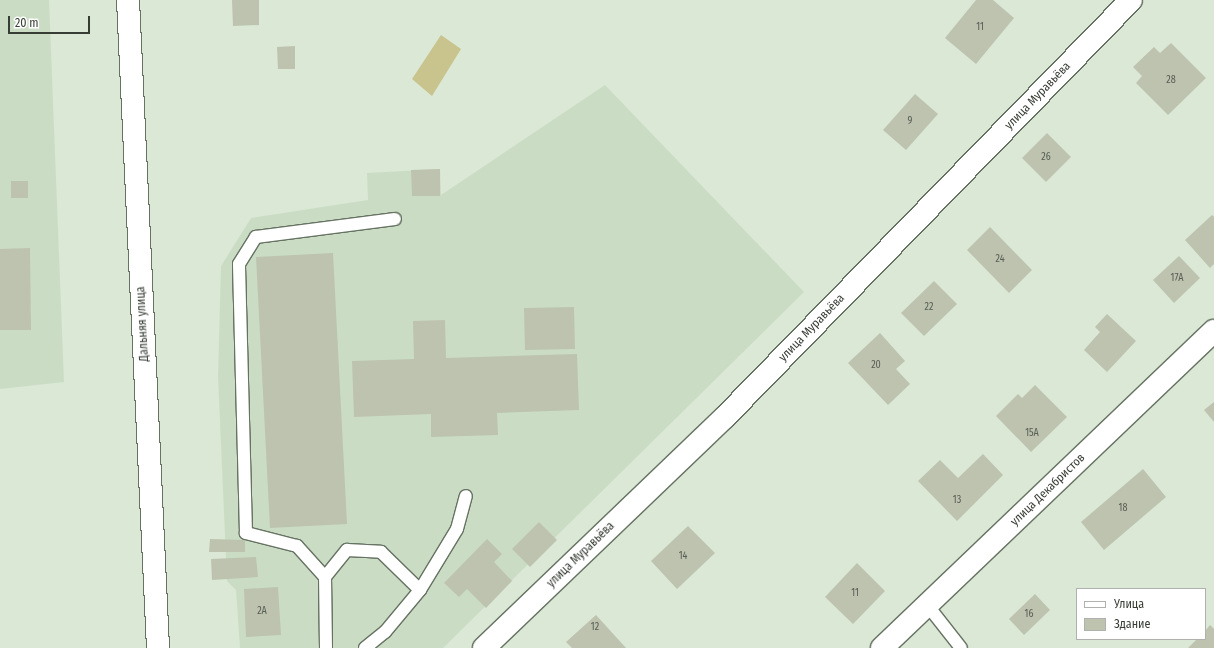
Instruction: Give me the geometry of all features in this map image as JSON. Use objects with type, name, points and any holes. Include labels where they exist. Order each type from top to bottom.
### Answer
[{"type":"street","name":"Дальняя улица","points":[[128,0],[158,648]]},
{"type":"street","name":"улица Муравьёва","points":[[484,648],[724,418],[1131,0]]},
{"type":"street","name":"улица Декабристов","points":[[882,648],[928,606],[1214,331]]},
{"type":"lane","points":[[325,577],[297,546],[246,533],[239,264],[256,236],[395,219]]},
{"type":"lane","points":[[365,648],[385,632],[420,590],[457,529],[466,496]]},
{"type":"lane","points":[[326,648],[325,577],[347,550],[381,552],[420,590]]},
{"type":"lane","points":[[928,606],[961,648]]},
{"type":"shaded area","points":[[0,0],[49,0],[64,382],[0,389]]},
{"type":"shaded area","points":[[441,35],[461,49],[432,96],[412,79]]},
{"type":"shaded area","points":[[605,85],[804,292],[443,648],[240,648],[236,590],[227,581],[218,376],[221,266],[251,218],[368,200],[367,173],[440,169],[441,195]]},
{"type":"building","points":[[232,0],[259,0],[259,25],[233,26]]},
{"type":"building","points":[[976,0],[993,0],[1014,18],[976,64],[945,38]]},
{"type":"building","points":[[1171,43],[1206,78],[1168,115],[1136,83],[1142,76],[1133,67],[1154,47],[1160,53]]},
{"type":"building","points":[[295,46],[295,69],[278,69],[277,47]]},
{"type":"building","points":[[915,94],[938,114],[906,150],[883,130]]},
{"type":"building","points":[[1047,133],[1071,157],[1046,182],[1022,158]]},
{"type":"building","points":[[440,169],[440,196],[412,196],[411,170]]},
{"type":"building","points":[[11,181],[28,181],[28,198],[11,198]]},
{"type":"building","points":[[1212,215],[1214,217],[1214,264],[1210,268],[1185,240]]},
{"type":"building","points":[[990,227],[1032,270],[1009,293],[967,250]]},
{"type":"building","points":[[30,248],[31,330],[0,330],[0,249]]},
{"type":"building","points":[[333,253],[347,524],[270,528],[256,257]]},
{"type":"building","points":[[1179,256],[1200,278],[1174,303],[1153,280]]},
{"type":"building","points":[[934,281],[957,304],[924,336],[901,313]]},
{"type":"building","points":[[574,307],[575,349],[525,350],[524,308]]},
{"type":"building","points":[[1107,314],[1136,341],[1107,372],[1084,350],[1100,332],[1095,327]]},
{"type":"building","points":[[445,320],[446,358],[577,354],[579,410],[497,413],[498,435],[431,437],[431,414],[354,417],[352,361],[414,359],[413,321]]},
{"type":"building","points":[[880,333],[905,361],[896,369],[910,384],[888,405],[848,363]]},
{"type":"building","points":[[1035,385],[1067,417],[1031,452],[996,416],[1018,394],[1022,398]]},
{"type":"building","points":[[1214,402],[1214,422],[1204,410]]},
{"type":"building","points":[[983,454],[1003,475],[957,521],[918,481],[940,460],[958,478]]},
{"type":"building","points":[[1143,469],[1166,497],[1104,550],[1081,522]]},
{"type":"building","points":[[539,522],[557,540],[530,567],[512,549]]},
{"type":"building","points":[[688,526],[715,553],[677,589],[651,561]]},
{"type":"building","points":[[210,539],[245,540],[245,552],[209,552]]},
{"type":"building","points":[[487,539],[502,554],[494,562],[512,581],[486,608],[467,589],[459,597],[444,583]]},
{"type":"building","points":[[256,557],[258,577],[212,580],[211,559]]},
{"type":"building","points":[[857,563],[885,591],[853,624],[825,597]]},
{"type":"building","points":[[278,587],[281,635],[246,637],[244,589]]},
{"type":"building","points":[[1035,594],[1050,610],[1024,635],[1009,619]]},
{"type":"building","points":[[596,615],[626,648],[572,648],[566,642]]},
{"type":"building","points":[[1210,625],[1214,629],[1214,648],[1188,648],[1196,640],[1206,640],[1206,630]]}]
